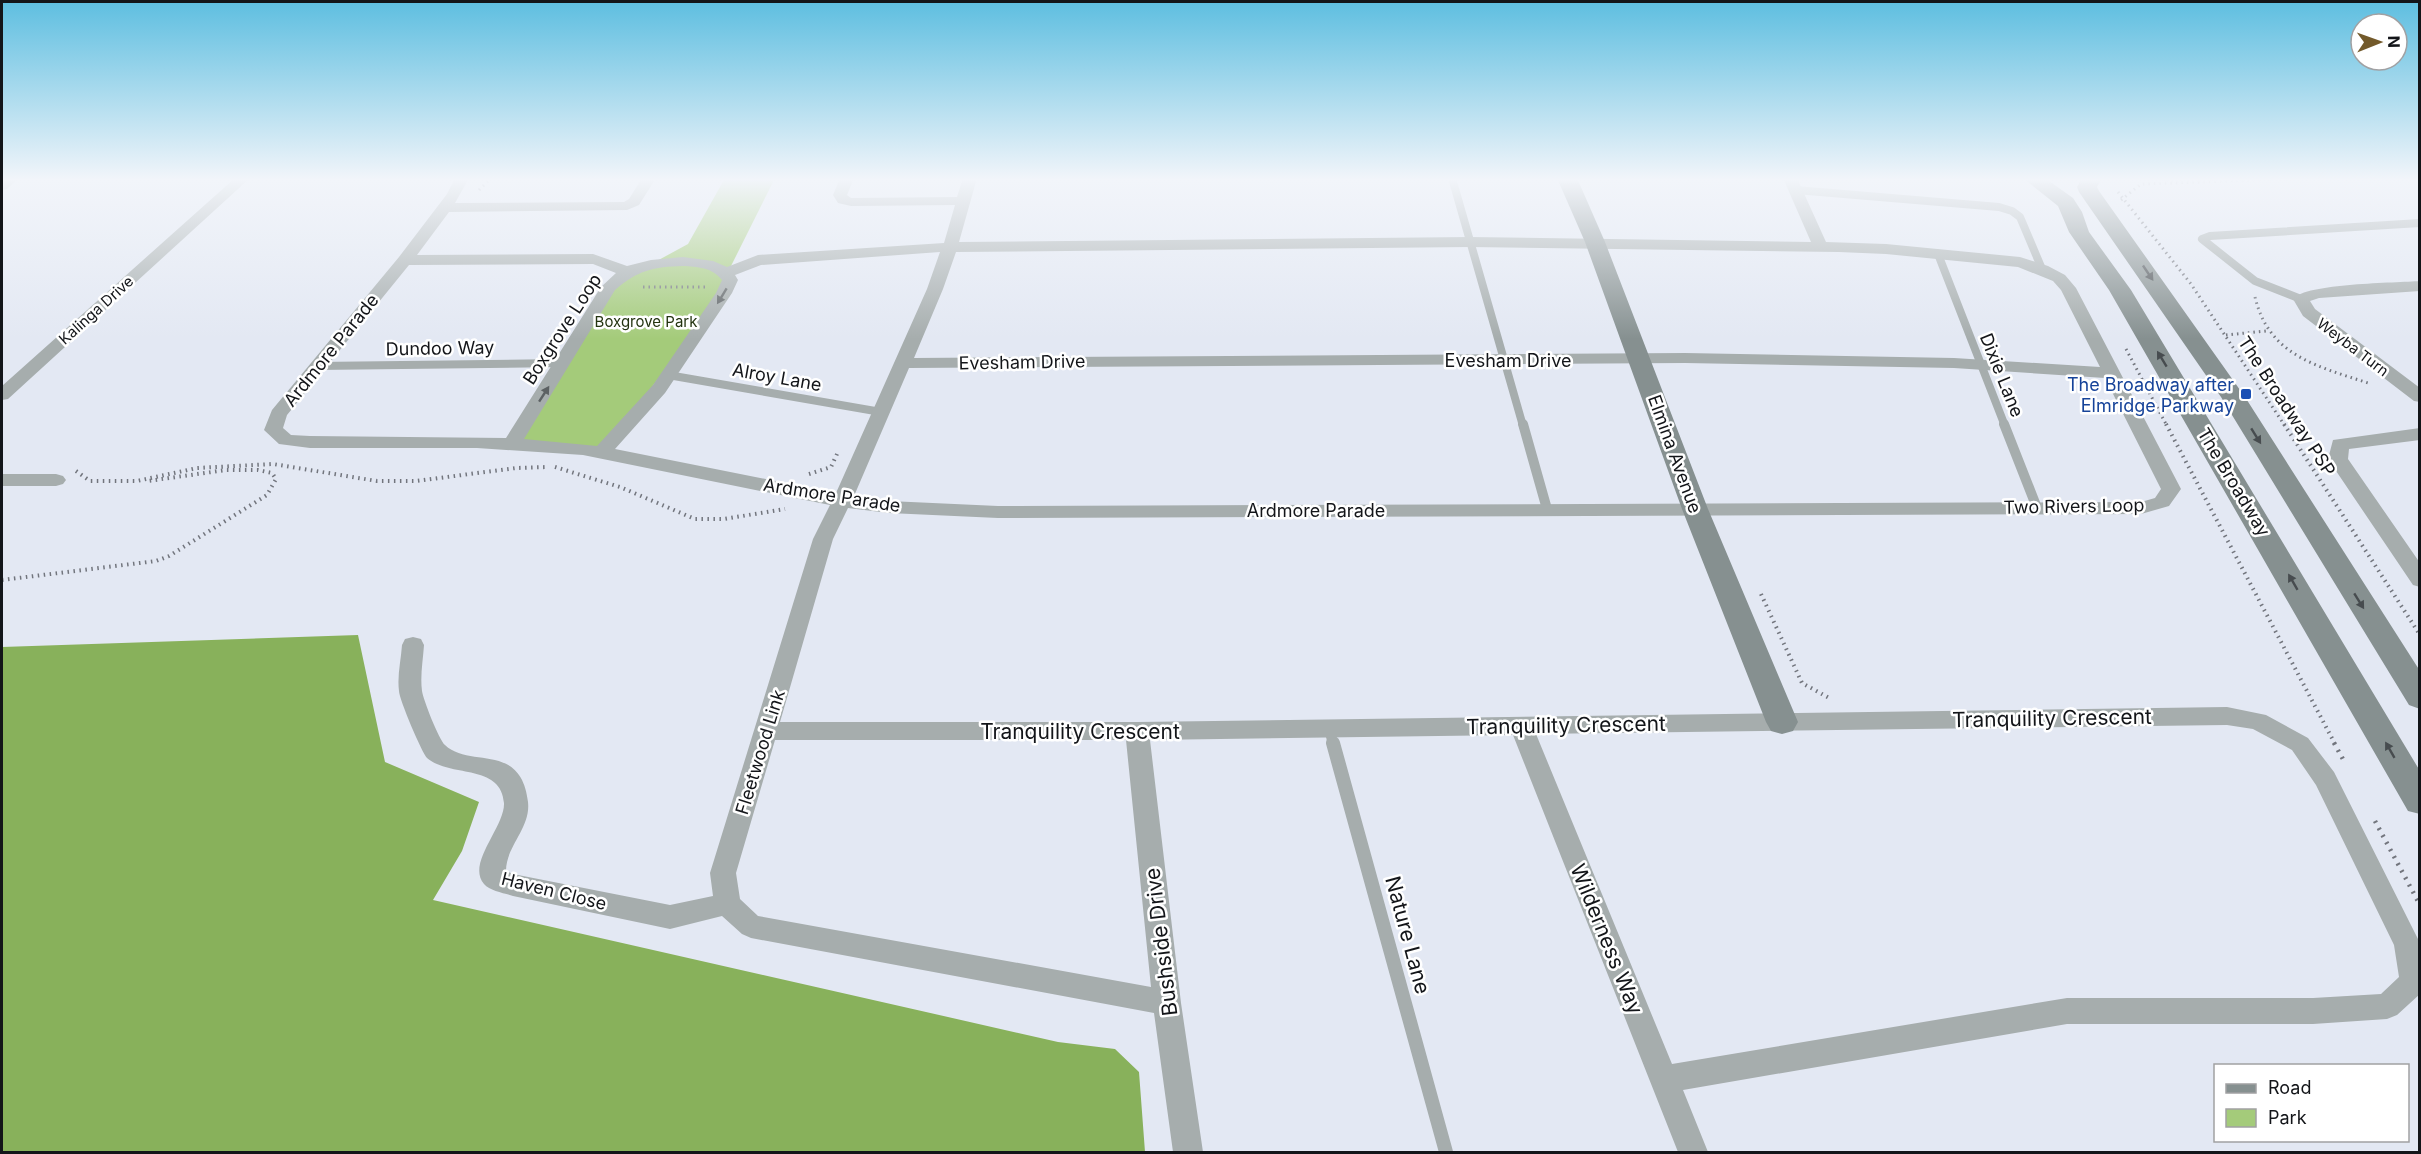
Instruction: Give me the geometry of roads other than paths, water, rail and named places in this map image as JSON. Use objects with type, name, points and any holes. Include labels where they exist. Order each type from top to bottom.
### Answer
[{"type":"main road","name":"Elmina Avenue","points":[[1591,232],[1695,509],[1782,722]]},
{"type":"main road","name":"The Broadway","points":[[2079,232],[2120,290],[2420,801]]},
{"type":"main road","points":[[2118,232],[2233,397],[2420,698]]},
{"type":"street","name":"Kalinga Drive","points":[[2,395],[183,232]]},
{"type":"street","name":"Ardmore Parade","points":[[428,232],[278,414],[273,430],[286,440],[512,443],[602,452],[842,501],[889,507],[998,512],[1695,509]]},
{"type":"street","name":"Fleetwood Link","points":[[727,904],[723,873],[823,539],[903,363],[954,232]]},
{"type":"street","points":[[1814,232],[1820,246]]},
{"type":"street","name":"Two Rivers Loop","points":[[727,280],[758,260],[950,248],[1595,242],[1820,246],[2011,261],[2042,269],[2059,279],[2068,288],[2171,489],[2162,502],[2141,508],[1695,509]]},
{"type":"street","points":[[405,261],[593,260],[605,262],[626,272]]},
{"type":"street","name":"Boxgrove Loop","points":[[512,443],[609,287],[626,272],[643,266],[686,262],[706,263],[727,280]]},
{"type":"street","points":[[602,452],[634,418],[668,375],[727,280]]},
{"type":"street","name":"Weyba Turn","points":[[2420,286],[2316,293],[2301,299],[2308,312],[2420,397]]},
{"type":"street","name":"Evesham Drive","points":[[903,363],[1801,359],[1980,364],[2113,373]]},
{"type":"street","points":[[2420,435],[2340,444],[2338,459],[2420,580]]},
{"type":"street","points":[[2,480],[62,476]]},
{"type":"street","name":"Haven Close","points":[[413,645],[410,692],[434,750],[447,759],[496,769],[509,780],[516,803],[511,827],[493,859],[493,876],[513,885],[670,917],[727,904]]},
{"type":"street","name":"Tranquility Crescent","points":[[766,731],[1137,731],[2227,716],[2258,721],[2300,744],[2325,779],[2407,945],[2414,981],[2387,1006],[2313,1011],[2067,1011],[1663,1079]]},
{"type":"street","name":"Wilderness Way","points":[[1521,726],[1693,1152]]},
{"type":"street","name":"Bushside Drive","points":[[1137,731],[1167,1003],[1188,1152]]},
{"type":"street","points":[[727,904],[751,926],[1167,1003]]},
{"type":"lane","points":[[1467,232],[1547,509]]},
{"type":"lane","points":[[2026,232],[2042,269]]},
{"type":"lane","points":[[2277,232],[2210,236],[2202,239],[2236,267],[2265,286],[2301,299]]},
{"type":"lane","name":"Dixie Lane","points":[[1938,254],[2037,508]]},
{"type":"lane","name":"Dundoo Way","points":[[316,366],[563,363]]},
{"type":"lane","name":"Alroy Lane","points":[[668,375],[881,412]]},
{"type":"lane","name":"Nature Lane","points":[[1329,729],[1446,1152]]},
{"type":"place","name":"The Broadway after Elmridge Parkway","points":[[2246,394]]},
{"type":"park label","name":"Boxgrove Park","points":[[646,321]]}]
